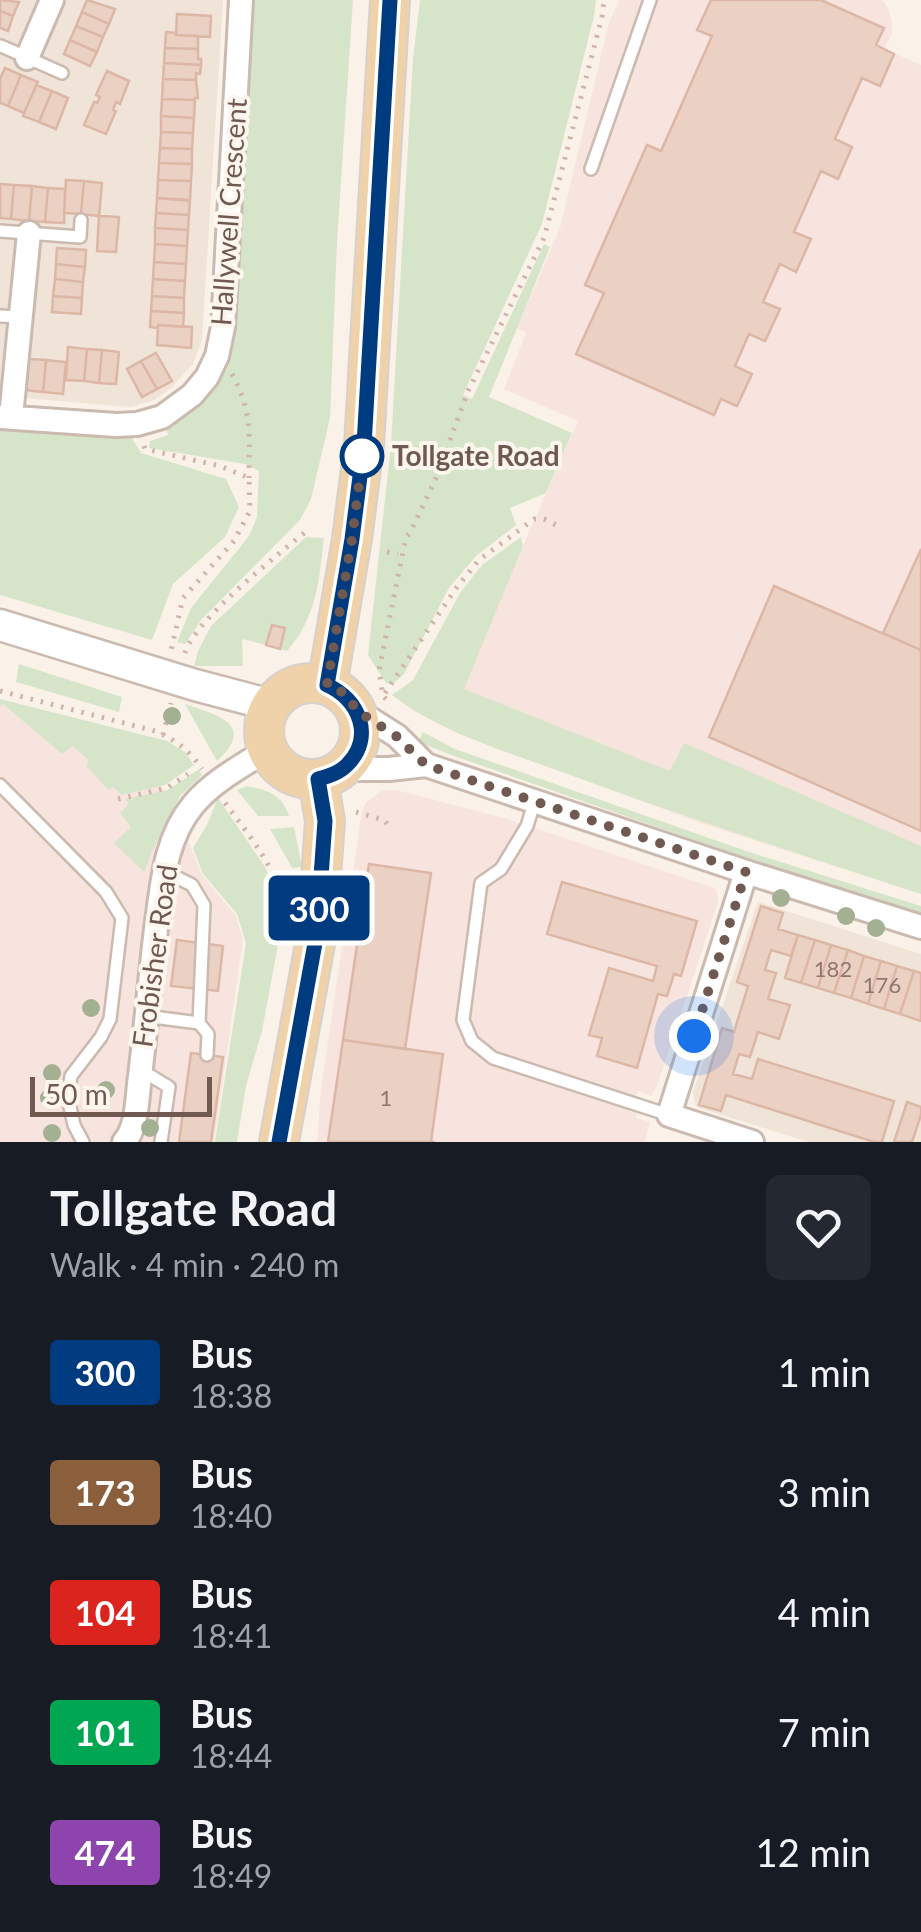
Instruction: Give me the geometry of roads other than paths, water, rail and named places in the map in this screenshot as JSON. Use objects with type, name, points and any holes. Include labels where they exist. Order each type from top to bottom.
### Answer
[{"type":"main road","points":[[327,685],[364,445],[390,0]]},
{"type":"main road","points":[[296,685],[327,685],[349,698],[377,704],[349,763],[330,774],[297,777],[280,766],[268,750],[265,719],[271,705],[296,685]]},
{"type":"main road","points":[[279,1142],[317,932],[330,774]]},
{"type":"street","points":[[27,58],[52,0]]},
{"type":"street","name":"Hallywell Crescent","points":[[6,417],[137,424],[162,417],[192,395],[206,377],[217,356],[222,327],[242,0]]},
{"type":"street","points":[[6,417],[10,317],[29,233]]},
{"type":"street","points":[[0,625],[271,705]]},
{"type":"street","points":[[377,704],[396,736],[426,765]]},
{"type":"street","name":"Frobisher Road","points":[[124,1142],[130,1135],[141,1070],[164,871],[178,828],[193,805],[220,780],[268,750]]},
{"type":"street","points":[[330,774],[426,765],[921,927]]},
{"type":"street","points":[[746,872],[669,1115],[752,1142]]},
{"type":"lane","points":[[591,169],[650,0]]},
{"type":"lane","points":[[1,46],[62,73]]},
{"type":"lane","points":[[0,231],[80,237],[81,220]]},
{"type":"lane","points":[[0,785],[106,892],[122,918],[110,1020],[71,1076],[68,1098],[83,1142]]},
{"type":"lane","points":[[535,800],[527,826],[501,869],[481,882],[463,1020],[472,1041],[493,1058],[669,1115]]},
{"type":"lane","points":[[164,871],[192,885],[204,905],[200,1024],[208,1034],[207,1055]]},
{"type":"lane","points":[[146,1016],[200,1024]]},
{"type":"lane","points":[[141,1070],[169,1086],[161,1142]]},
{"type":"place","name":"Tollgate Road","points":[[362,456]]}]
